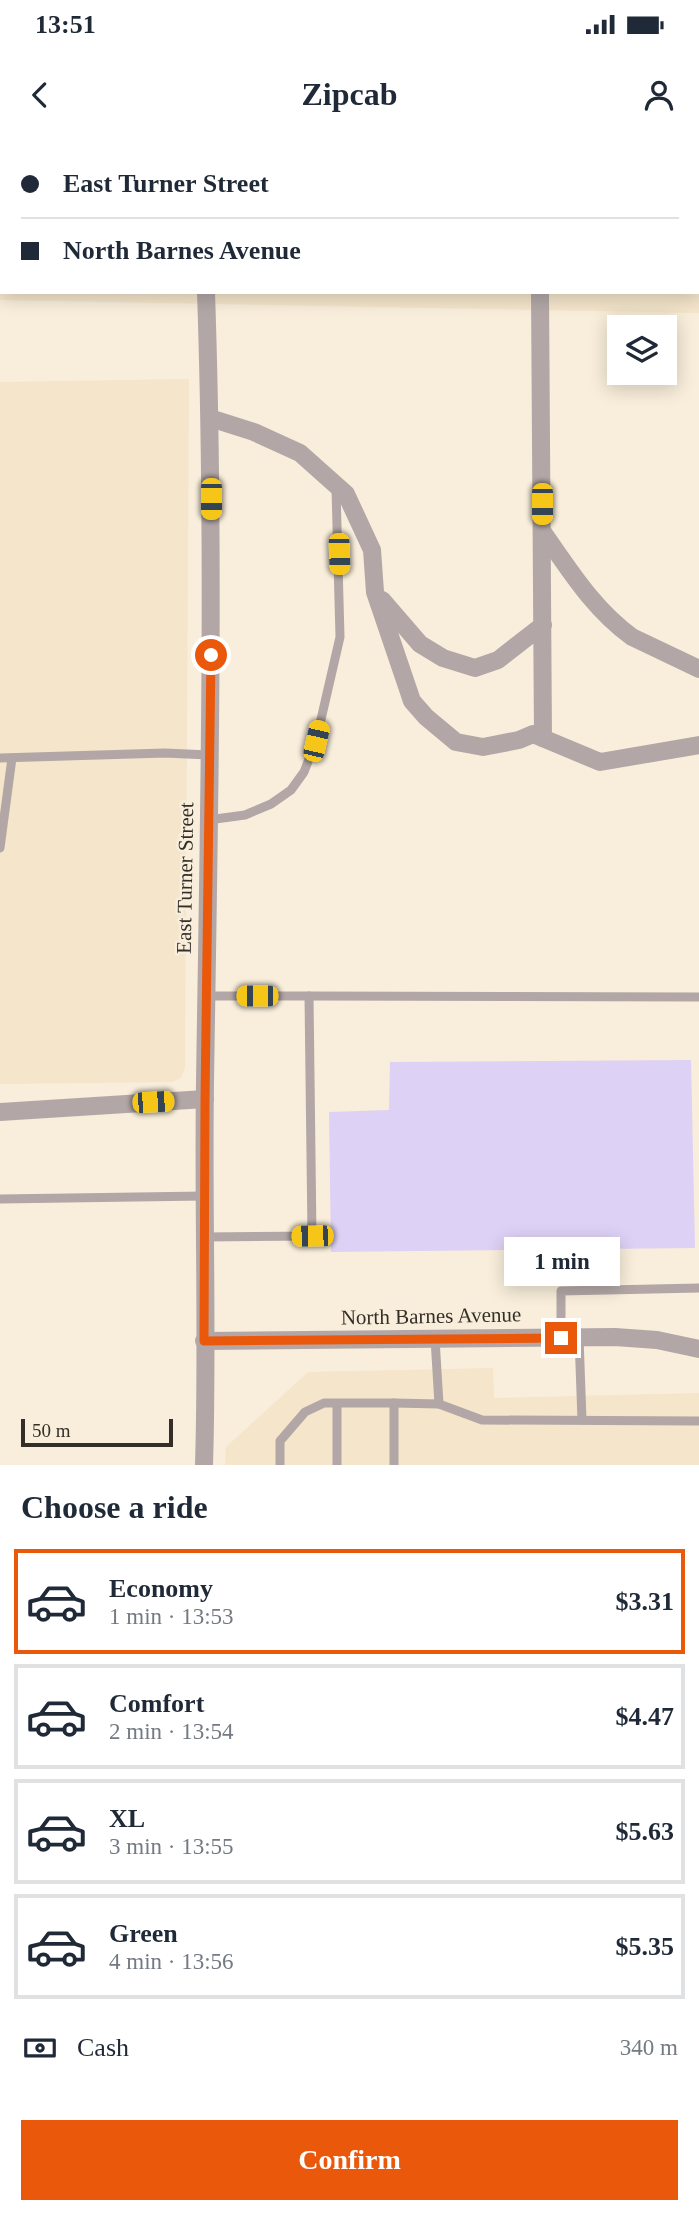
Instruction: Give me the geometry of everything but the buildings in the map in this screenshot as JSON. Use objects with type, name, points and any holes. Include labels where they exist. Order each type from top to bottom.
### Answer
[{"type":"street","name":"East Turner Street","points":[[204,1465],[211,418],[206,294]]},
{"type":"street","points":[[540,294],[543,738]]},
{"type":"street","points":[[211,418],[254,432],[300,453],[345,494],[372,550],[375,592],[412,701],[426,718],[456,742],[483,747],[519,740],[534,734],[600,762],[699,745]]},
{"type":"street","points":[[542,531],[579,585],[622,630],[699,669]]},
{"type":"street","points":[[375,592],[420,643],[443,658],[475,668],[498,660],[543,625]]},
{"type":"street","points":[[0,1112],[205,1100]]},
{"type":"street","name":"North Barnes Avenue","points":[[204,1341],[579,1337],[636,1338],[699,1349]]},
{"type":"lane","points":[[208,820],[245,816],[271,804],[291,790],[304,772],[316,741],[340,637],[336,485]]},
{"type":"lane","points":[[0,758],[165,753],[209,755]]},
{"type":"lane","points":[[0,848],[12,758]]},
{"type":"lane","points":[[206,996],[699,997]]},
{"type":"lane","points":[[204,1237],[312,1236],[309,996]]},
{"type":"lane","points":[[0,1199],[204,1196]]},
{"type":"lane","points":[[561,1338],[561,1291],[699,1289]]},
{"type":"lane","points":[[579,1337],[582,1420]]},
{"type":"lane","points":[[435,1339],[439,1404]]},
{"type":"lane","points":[[280,1465],[280,1441],[305,1412],[324,1404],[439,1404],[482,1420],[699,1421]]},
{"type":"lane","points":[[337,1404],[337,1465]]},
{"type":"lane","points":[[394,1404],[394,1465]]},
{"type":"shaded area","points":[[0,294],[699,294],[699,313],[0,300]]},
{"type":"shaded area","points":[[189,379],[185,1068],[181,1078],[172,1082],[0,1084],[0,382]]},
{"type":"shaded area","points":[[493,1368],[494,1398],[699,1393],[699,1465],[225,1465],[226,1447],[308,1372]]},
{"type":"route","points":[[211,655],[204,1341],[561,1338]]}]
